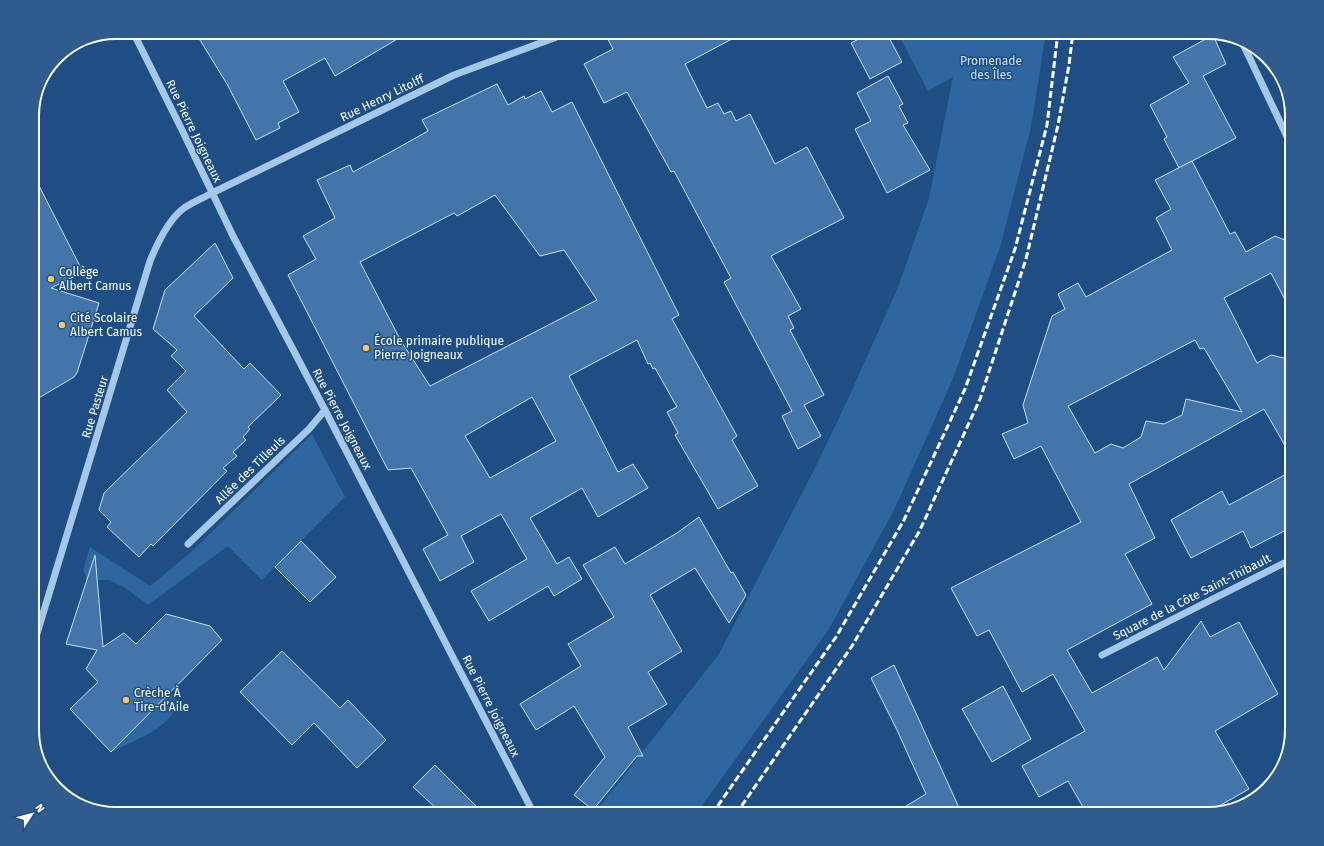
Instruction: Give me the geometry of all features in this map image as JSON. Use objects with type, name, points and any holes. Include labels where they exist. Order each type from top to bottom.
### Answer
[{"type":"street","name":"Rue Pierre Joigneaux","points":[[136,39],[233,236],[325,410],[530,807]]},
{"type":"street","name":"Rue Henry Litolff","points":[[212,193],[454,75],[551,39]]},
{"type":"street","points":[[1245,49],[1285,131]]},
{"type":"street","name":"Rue Pasteur","points":[[39,627],[150,261],[157,245],[175,217],[184,208],[212,193]]},
{"type":"street","name":"Allée des Tilleuls","points":[[188,544],[309,429],[325,410]]},
{"type":"street","name":"Square de la Côte Saint-Thibault","points":[[1102,655],[1285,563]]},
{"type":"green space","name":"Promenade des Îles","points":[[901,39],[1045,39],[1031,127],[1001,244],[952,381],[893,512],[829,629],[701,807],[599,807],[719,654],[815,468],[848,399],[899,285],[929,198],[953,77],[928,91]]},
{"type":"green space","points":[[312,434],[345,497],[262,580],[228,546],[148,605],[124,587],[109,580],[87,580],[83,570],[90,547],[150,586],[190,553]]},
{"type":"green space","points":[[170,692],[176,703],[174,711],[168,719],[150,733],[111,752]]},
{"type":"building","points":[[199,39],[397,39],[335,76],[325,58],[283,81],[299,112],[278,123],[280,128],[256,140],[227,84]]},
{"type":"building","points":[[608,39],[732,39],[685,64],[707,108],[718,103],[724,114],[731,111],[736,121],[750,114],[775,164],[807,147],[844,218],[771,256],[801,309],[788,316],[794,328],[790,330],[824,395],[804,405],[821,436],[798,449],[782,416],[792,411],[724,282],[731,278],[674,171],[671,172],[627,92],[604,103],[584,64],[613,49]]},
{"type":"building","points":[[859,39],[890,39],[902,62],[870,79],[851,43]]},
{"type":"building","points":[[1206,39],[1215,40],[1226,64],[1203,76],[1236,138],[1179,168],[1164,139],[1167,137],[1150,105],[1189,83],[1173,57]]},
{"type":"building","points":[[888,76],[903,104],[899,106],[908,123],[903,125],[930,170],[887,193],[855,129],[871,121],[857,93]]},
{"type":"building","points":[[497,84],[508,105],[524,96],[525,99],[541,91],[552,112],[572,102],[679,315],[672,319],[737,436],[732,440],[758,486],[718,509],[675,435],[678,433],[667,412],[677,407],[655,368],[653,369],[650,363],[648,364],[637,340],[569,376],[618,472],[633,464],[648,488],[598,517],[582,488],[530,518],[557,564],[569,557],[582,579],[554,596],[548,586],[489,621],[471,591],[527,559],[501,514],[461,536],[474,562],[440,581],[423,549],[448,535],[411,468],[388,470],[288,275],[316,259],[303,236],[335,218],[317,180],[350,165],[353,172],[428,131],[422,120]],"holes":[[[495,195],[540,256],[564,250],[597,300],[430,386],[401,341],[360,262],[454,213],[457,216]],[[532,397],[556,441],[490,478],[465,436]]]},
{"type":"building","points":[[1192,161],[1230,234],[1235,232],[1246,252],[1275,236],[1285,240],[1285,300],[1271,273],[1224,298],[1257,363],[1271,355],[1285,358],[1285,446],[1264,409],[1129,484],[1155,538],[1125,554],[1152,604],[1067,650],[1092,693],[1157,657],[1164,670],[1201,621],[1210,637],[1239,622],[1278,694],[1215,731],[1249,789],[1218,806],[1083,807],[1068,781],[1039,797],[1022,766],[1085,731],[1053,674],[1022,692],[989,630],[977,636],[951,588],[1081,522],[1041,446],[1014,459],[1002,434],[1028,423],[1023,405],[1052,316],[1065,309],[1058,294],[1078,283],[1086,297],[1172,250],[1156,218],[1171,209],[1155,180]],"holes":[[[1195,340],[1200,349],[1204,348],[1242,412],[1186,399],[1182,415],[1164,424],[1146,421],[1141,437],[1123,448],[1111,444],[1095,453],[1068,406]]]},
{"type":"building","name":"Collège Albert Camus","points":[[39,186],[83,272],[51,288],[99,303],[77,373],[74,377],[39,398]]},
{"type":"building","points":[[215,243],[233,278],[194,316],[244,369],[250,363],[281,395],[248,427],[250,429],[243,437],[246,440],[233,452],[237,456],[223,468],[227,471],[153,546],[151,544],[139,557],[107,527],[111,522],[99,510],[104,493],[187,412],[167,390],[186,371],[171,356],[177,350],[153,329],[165,290]]},
{"type":"building","points":[[1285,475],[1285,531],[1251,548],[1243,531],[1191,558],[1171,520],[1222,491],[1229,505]]},
{"type":"building","points":[[699,517],[731,573],[733,572],[746,595],[729,623],[695,568],[650,595],[682,651],[648,672],[667,704],[628,727],[643,756],[637,756],[595,807],[589,807],[574,795],[605,757],[574,706],[536,730],[520,704],[581,666],[568,644],[614,617],[583,565],[615,547],[625,564],[677,533]]},
{"type":"building","points":[[301,541],[336,577],[310,602],[275,567]]},
{"type":"building","points":[[95,555],[103,647],[124,633],[136,644],[166,614],[210,626],[222,640],[111,752],[70,709],[98,682],[86,669],[97,650],[66,644]]},
{"type":"building","points":[[282,651],[340,708],[348,700],[386,740],[357,768],[314,723],[292,745],[240,692]]},
{"type":"building","points":[[894,665],[959,807],[905,807],[926,794],[897,730],[871,678]]},
{"type":"building","points":[[1003,686],[1031,739],[992,762],[962,709]]},
{"type":"building","points":[[435,765],[477,807],[435,807],[413,787]]},
{"type":"railway","points":[[717,807],[836,637],[904,520],[965,389],[1015,249],[1047,125],[1057,39]]},
{"type":"railway","points":[[741,807],[852,646],[920,530],[980,399],[1026,259],[1058,125],[1072,39]]},
{"type":"place","name":"Collège Albert Camus","points":[[51,279]]},
{"type":"place","name":"Cité Scolaire Albert Camus","points":[[62,325]]},
{"type":"place","name":"École primaire publique Pierre Joigneaux","points":[[366,348]]},
{"type":"place","name":"Crèche À Tire-d’Aile","points":[[126,700]]}]
